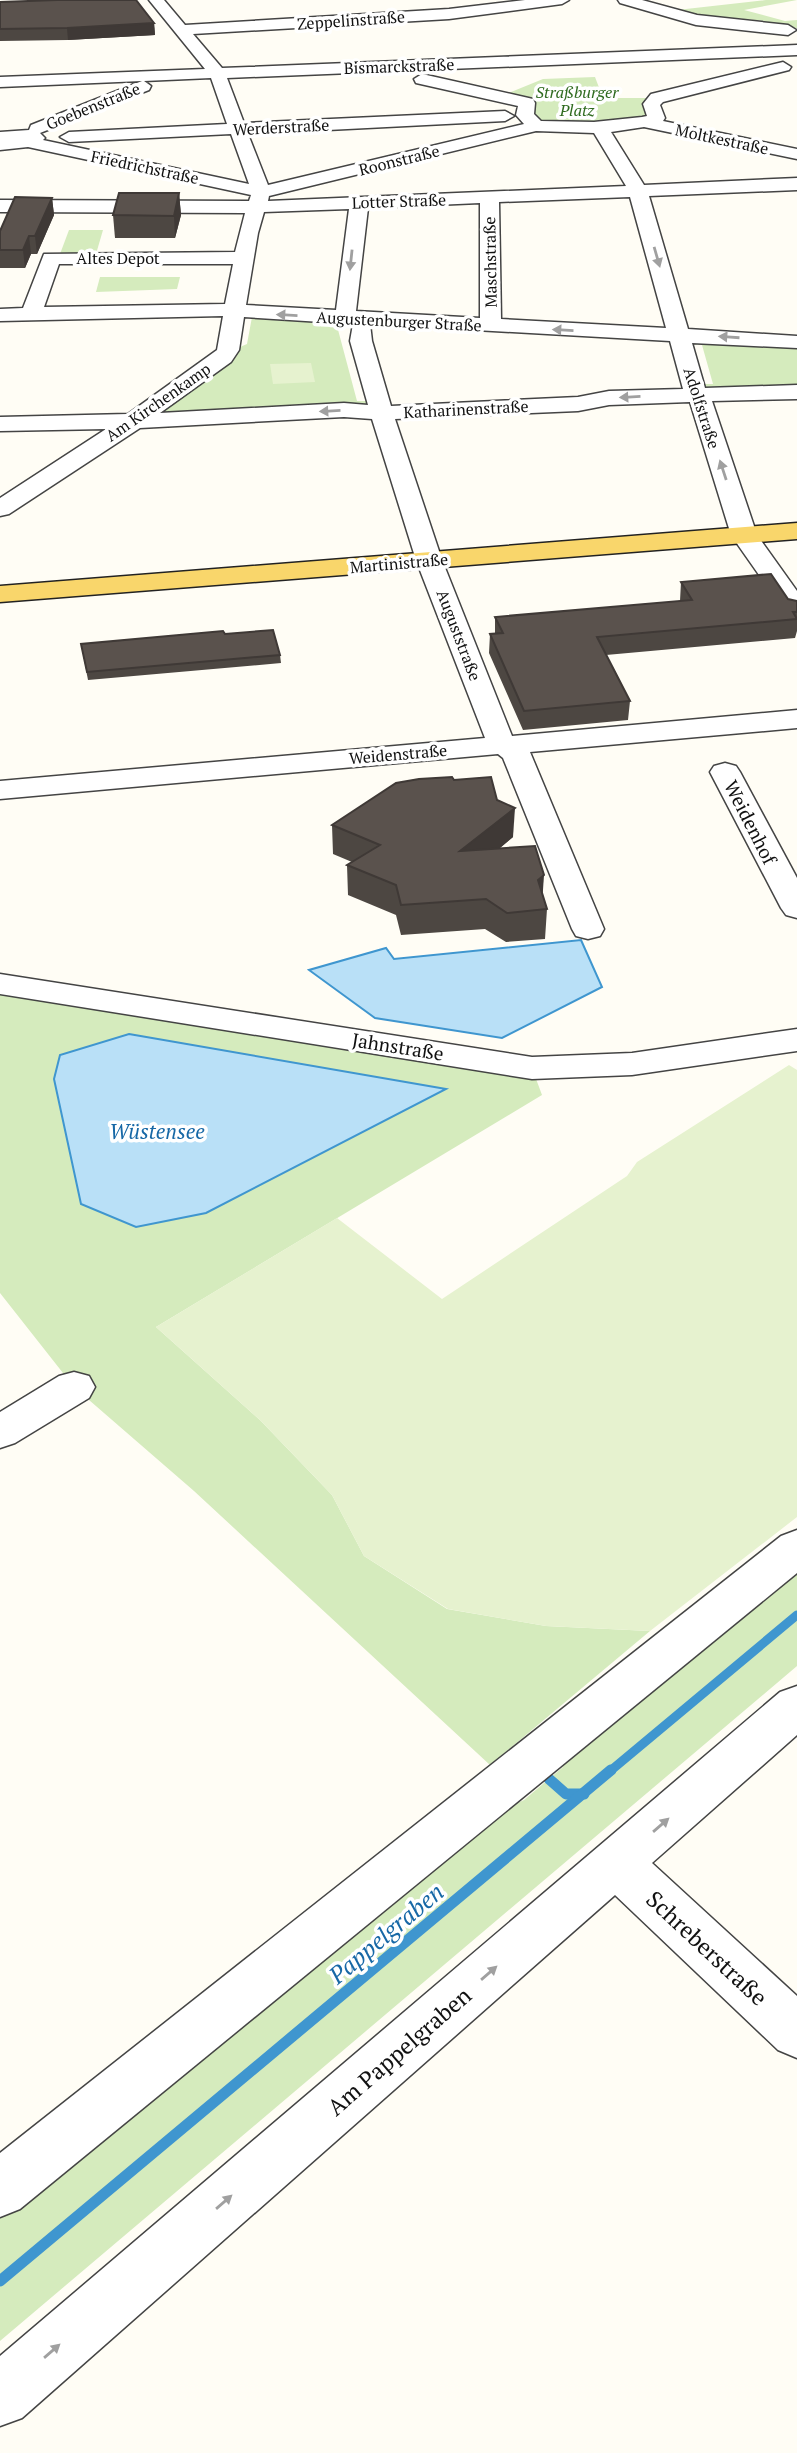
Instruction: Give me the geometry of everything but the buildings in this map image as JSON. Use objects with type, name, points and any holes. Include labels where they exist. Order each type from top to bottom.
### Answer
[{"type":"main road","name":"Martinistraße","points":[[746,540],[797,531]]},
{"type":"main road","name":"Martinistraße","points":[[0,603],[746,540],[797,540]]},
{"type":"main road","name":"Martinistraße","points":[[0,594],[431,565]]},
{"type":"street","points":[[156,0],[217,73],[258,199]]},
{"type":"street","name":"Zeppelinstraße","points":[[182,30],[449,14],[562,0]]},
{"type":"street","points":[[625,0],[696,20],[797,31]]},
{"type":"street","points":[[449,14],[464,28]]},
{"type":"street","points":[[194,47],[221,45]]},
{"type":"street","name":"Bismarckstraße","points":[[0,82],[797,50]]},
{"type":"street","points":[[383,67],[397,74],[530,115],[599,125],[648,123],[656,118],[652,101],[797,64]]},
{"type":"street","name":"Goebenstraße","points":[[30,138],[154,81],[158,76]]},
{"type":"street","name":"Werderstraße","points":[[30,138],[530,115]]},
{"type":"street","name":"Roonstraße","points":[[258,199],[530,115]]},
{"type":"street","name":"Moltkestraße","points":[[648,123],[797,154]]},
{"type":"street","name":"Adolfstraße","points":[[599,125],[638,191],[698,395],[746,540],[797,610]]},
{"type":"street","points":[[0,136],[30,138]]},
{"type":"street","points":[[0,145],[30,138]]},
{"type":"street","name":"Friedrichstraße","points":[[30,138],[258,199]]},
{"type":"street","name":"Lotter Straße","points":[[0,206],[258,199],[359,203],[797,184]]},
{"type":"street","name":"Maschstraße","points":[[489,198],[491,326]]},
{"type":"street","name":"Am Kirchenkamp","points":[[0,509],[134,421],[223,357],[228,350],[258,199]]},
{"type":"street","name":"Auguststraße","points":[[359,203],[353,322],[431,565],[503,745],[516,753],[587,929]]},
{"type":"street","name":"Altes Depot","points":[[31,314],[51,258],[245,258]]},
{"type":"street","name":"Augustenburger Straße","points":[[0,315],[235,310],[353,322],[491,326],[797,342]]},
{"type":"street","name":"Katharinenstraße","points":[[0,424],[134,421],[344,410],[382,413],[578,404],[609,398],[797,392]]},
{"type":"street","name":"Weidenstraße","points":[[0,790],[797,719]]},
{"type":"street","name":"Weidenhof","points":[[700,727],[797,908]]},
{"type":"street","name":"Jahnstraße","points":[[0,984],[532,1068],[583,1070],[645,1064],[797,1040]]},
{"type":"street","points":[[0,1432],[74,1387]]},
{"type":"street","points":[[0,2189],[797,1548]]},
{"type":"street","name":"Am Pappelgraben","points":[[0,2396],[797,1706]]},
{"type":"street","name":"Schreberstraße","points":[[616,1863],[797,2032]]},
{"type":"green space","points":[[766,0],[797,0],[744,10],[785,21],[797,20],[797,28],[762,24],[765,21],[735,18],[731,21],[677,10]]},
{"type":"green space","name":"Straßburger Platz","points":[[595,77],[603,98],[651,98],[650,118],[643,121],[541,124],[530,112],[504,95],[543,79]]},
{"type":"green space","points":[[69,230],[103,230],[96,254],[60,254]]},
{"type":"green space","points":[[100,277],[180,277],[177,289],[96,292]]},
{"type":"green space","points":[[252,317],[354,322],[355,325],[337,326],[357,401],[372,401],[370,404],[159,414],[236,357],[240,347],[247,344]]},
{"type":"green space","points":[[689,340],[797,348],[797,384],[715,388],[711,393],[698,384],[713,384],[702,345],[688,344]]},
{"type":"green space","points":[[311,363],[315,382],[273,384],[270,364]]},
{"type":"green space","points":[[0,984],[532,1068],[542,1095],[156,1327],[260,1420],[332,1495],[364,1556],[447,1609],[546,1626],[650,1631],[490,1765],[194,1491],[74,1387],[0,1293]]},
{"type":"green space","points":[[789,1065],[797,1070],[797,1517],[650,1631],[546,1626],[448,1609],[364,1556],[332,1495],[260,1420],[156,1327],[337,1218],[442,1299],[627,1176],[637,1162]]},
{"type":"green space","points":[[797,1564],[797,1666],[0,2341],[0,2217],[489,1816],[524,1800],[563,1767],[566,1752]]},
{"type":"water","points":[[581,940],[602,987],[502,1038],[375,1018],[309,970],[386,948],[394,959]]},
{"type":"water","name":"Wüstensee","points":[[129,1034],[446,1089],[206,1213],[136,1227],[81,1204],[54,1079],[60,1055]]},
{"type":"waterway","name":"Pappelgraben","points":[[609,1772],[797,1615]]},
{"type":"waterway","name":"Pappelgraben","points":[[582,1794],[611,1770]]},
{"type":"waterway","points":[[549,1779],[566,1794],[582,1794]]},
{"type":"waterway","name":"Pappelgraben","points":[[0,2281],[582,1794]]}]
